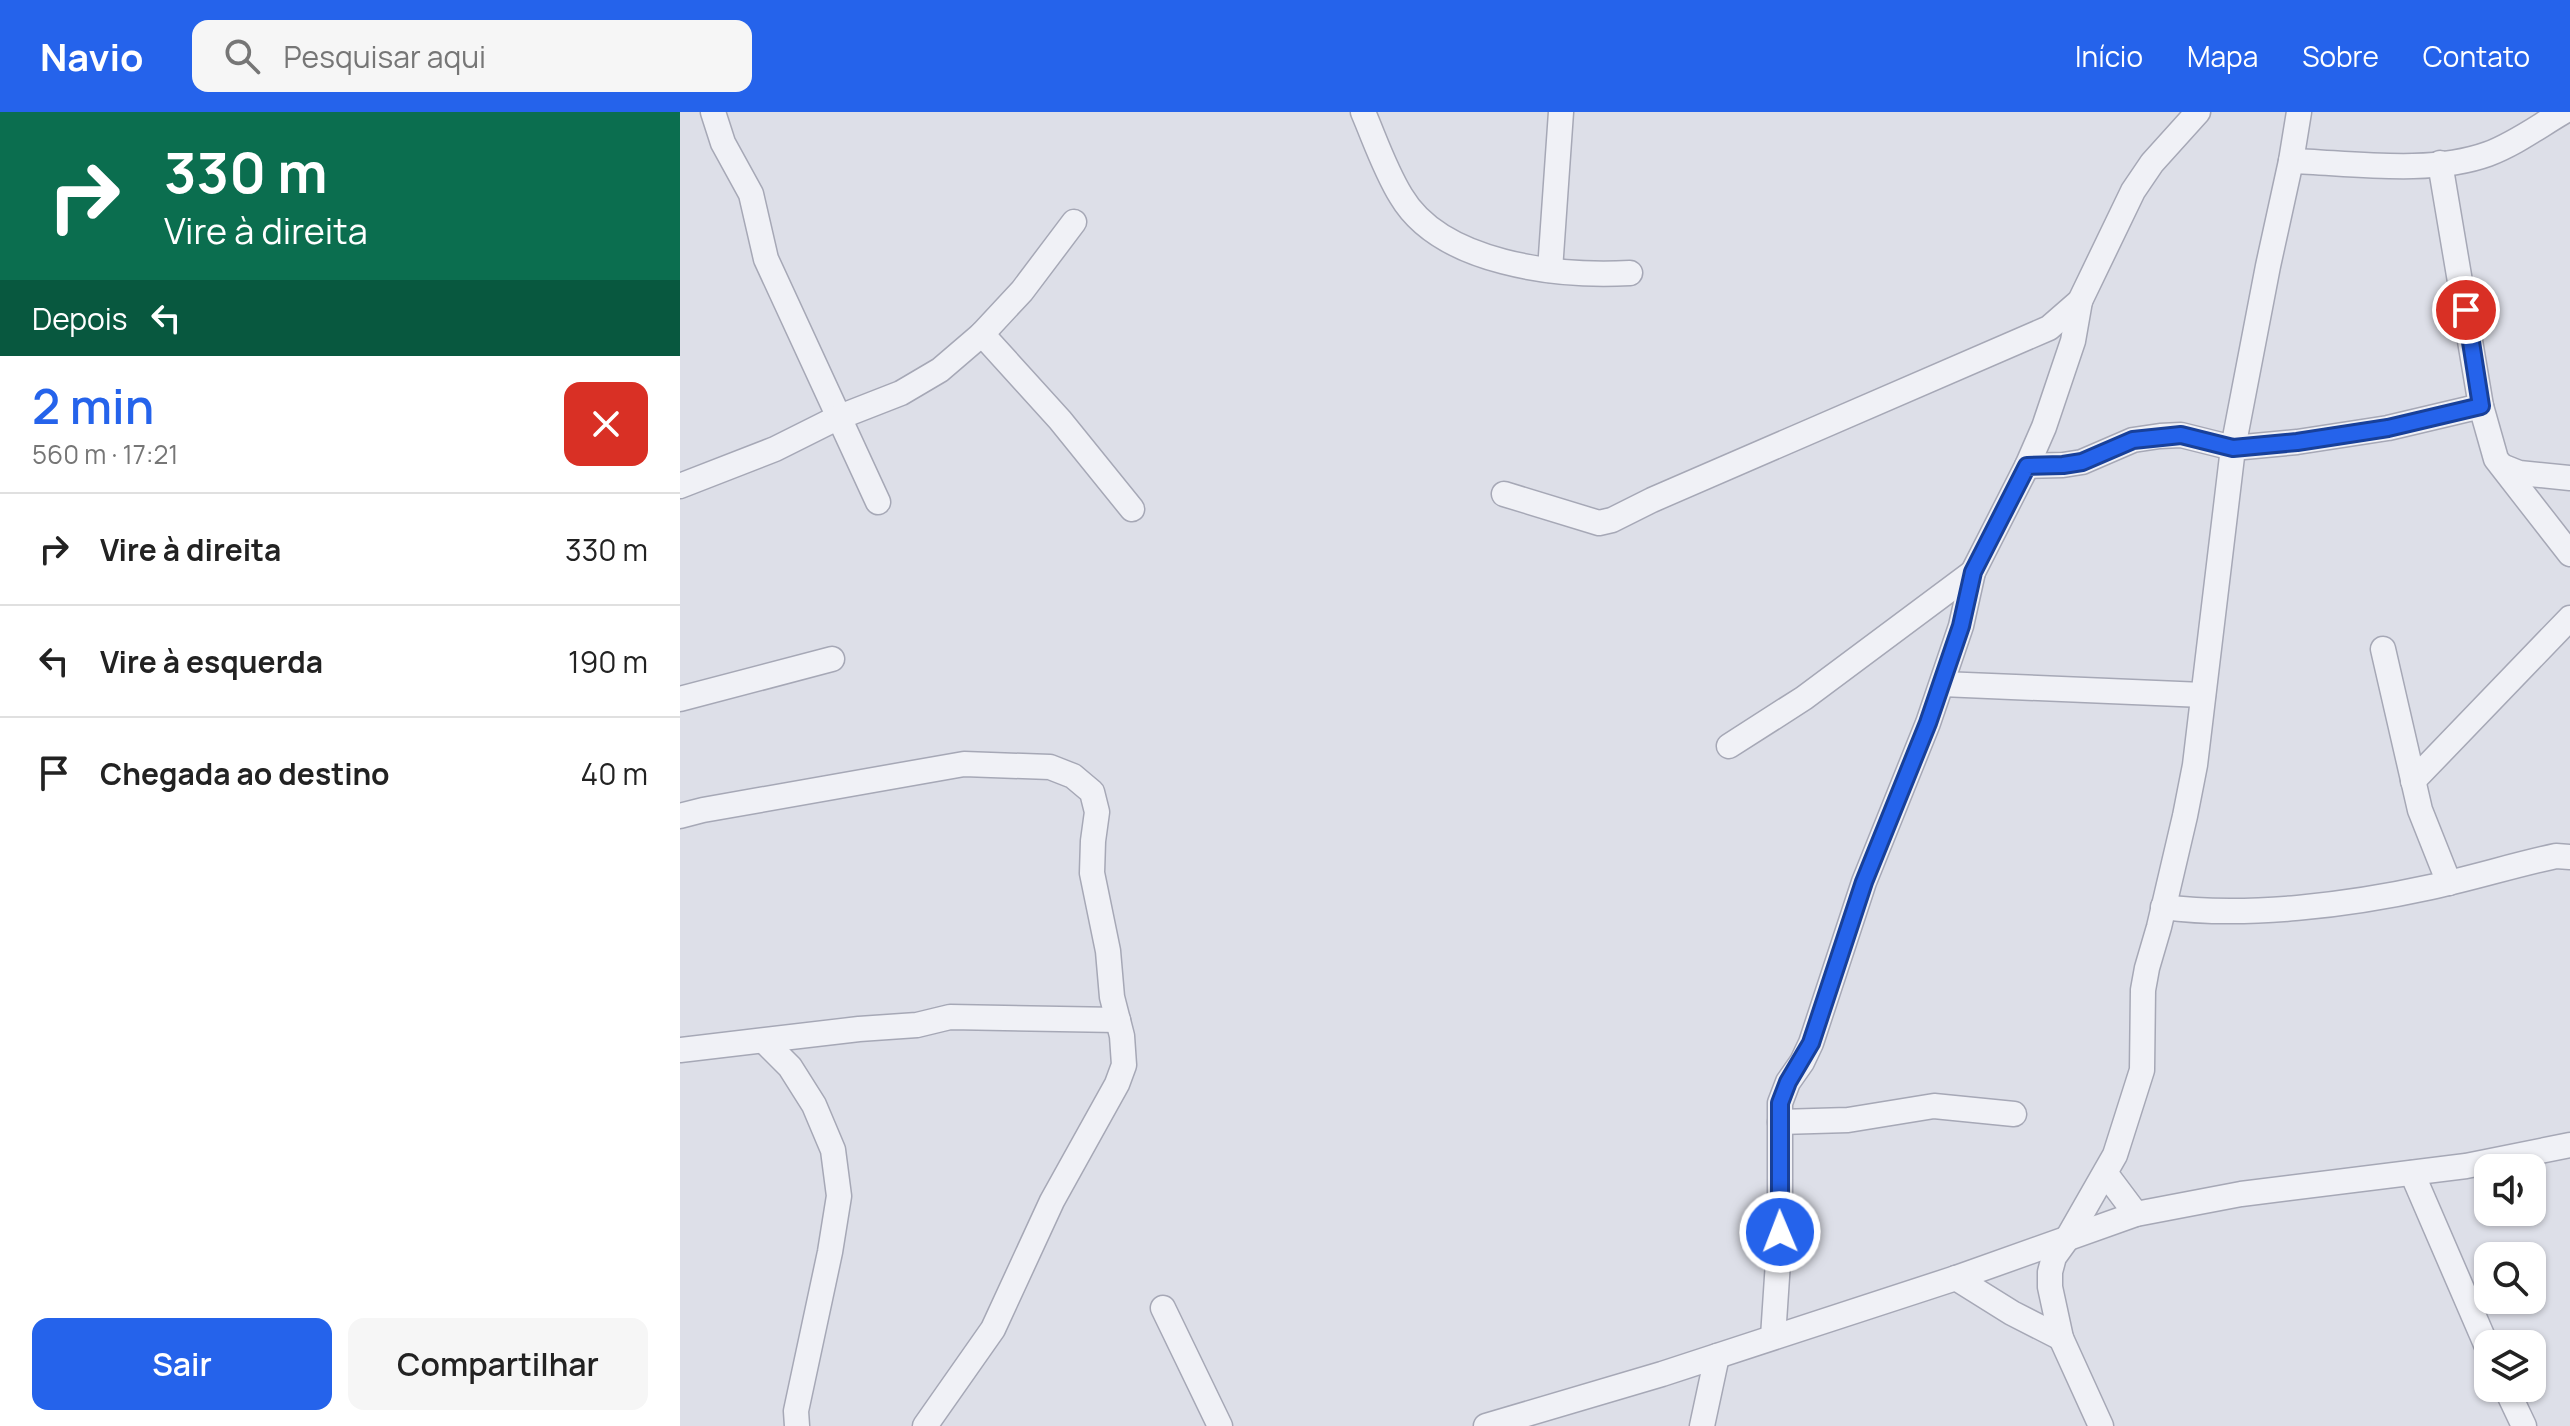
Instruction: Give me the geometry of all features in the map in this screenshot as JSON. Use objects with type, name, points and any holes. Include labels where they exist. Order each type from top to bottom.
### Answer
[{"type":"street","points":[[713,112],[723,143],[751,194],[766,259],[878,502]]},
{"type":"street","points":[[1363,112],[1401,198],[1441,238],[1508,262],[1550,270],[1630,273]]},
{"type":"street","points":[[1550,270],[1561,112]]},
{"type":"street","points":[[2101,1426],[2061,1338],[2050,1287],[2050,1272],[2054,1257],[2106,1174],[2123,1133],[2142,1070],[2143,990],[2185,816],[2233,448],[2299,112]]},
{"type":"street","points":[[2291,161],[2419,165],[2462,161],[2489,154],[2563,112]]},
{"type":"street","points":[[1773,1337],[1780,1232],[1780,1103],[1788,1082],[1811,1043],[1864,882],[1942,684],[1961,626],[1973,572],[2044,427],[2073,341],[2080,301],[2133,191],[2152,163],[2195,113]]},
{"type":"street","points":[[2440,163],[2481,406],[2496,459],[2570,554]]},
{"type":"street","points":[[680,486],[775,449],[837,418],[901,393],[940,370],[982,334],[1022,291],[1074,222]]},
{"type":"street","points":[[1504,494],[1599,523],[1612,520],[2049,328],[2080,301]]},
{"type":"street","points":[[982,334],[1060,420],[1132,509]]},
{"type":"street","points":[[2027,466],[2082,462],[2133,440],[2160,436],[2181,435],[2233,448],[2359,433],[2481,406]]},
{"type":"street","points":[[2504,467],[2519,473],[2570,478]]},
{"type":"street","points":[[1729,746],[1804,698],[1973,572]]},
{"type":"street","points":[[2413,781],[2570,618]]},
{"type":"street","points":[[2383,649],[2420,810],[2449,883]]},
{"type":"street","points":[[680,699],[832,659]]},
{"type":"street","points":[[1942,684],[2203,695]]},
{"type":"street","points":[[680,816],[964,764],[1050,767],[1073,776],[1092,792],[1097,812],[1092,873],[1108,951],[1112,997],[1122,1036],[1124,1065],[1117,1084],[1052,1201],[993,1329],[925,1426]]},
{"type":"street","points":[[2163,907],[2202,912],[2328,904],[2449,883],[2556,856],[2570,857]]},
{"type":"street","points":[[680,1050],[917,1025],[950,1017],[1118,1020]]},
{"type":"street","points":[[764,1041],[790,1067],[814,1105],[833,1150],[839,1196],[796,1411],[797,1426]]},
{"type":"street","points":[[1780,1122],[1848,1120],[1934,1106],[2014,1114]]},
{"type":"street","points":[[1486,1426],[1717,1356],[1956,1278],[2136,1214],[2241,1194],[2466,1166],[2570,1145]]},
{"type":"street","points":[[2412,1173],[2480,1330]]},
{"type":"street","points":[[2106,1174],[2136,1214]]},
{"type":"street","points":[[1956,1278],[2012,1313],[2061,1338]]},
{"type":"street","points":[[1163,1308],[1220,1426]]},
{"type":"street","points":[[1702,1426],[1717,1356]]},
{"type":"street","points":[[2513,1402],[2524,1426]]},
{"type":"route","points":[[1780,1232],[1780,1103],[1788,1082],[1811,1043],[1864,882],[1928,723],[1961,626],[1973,572],[2027,466],[2082,462],[2133,440],[2160,436],[2181,435],[2233,448],[2359,433],[2481,406],[2466,310]]}]
